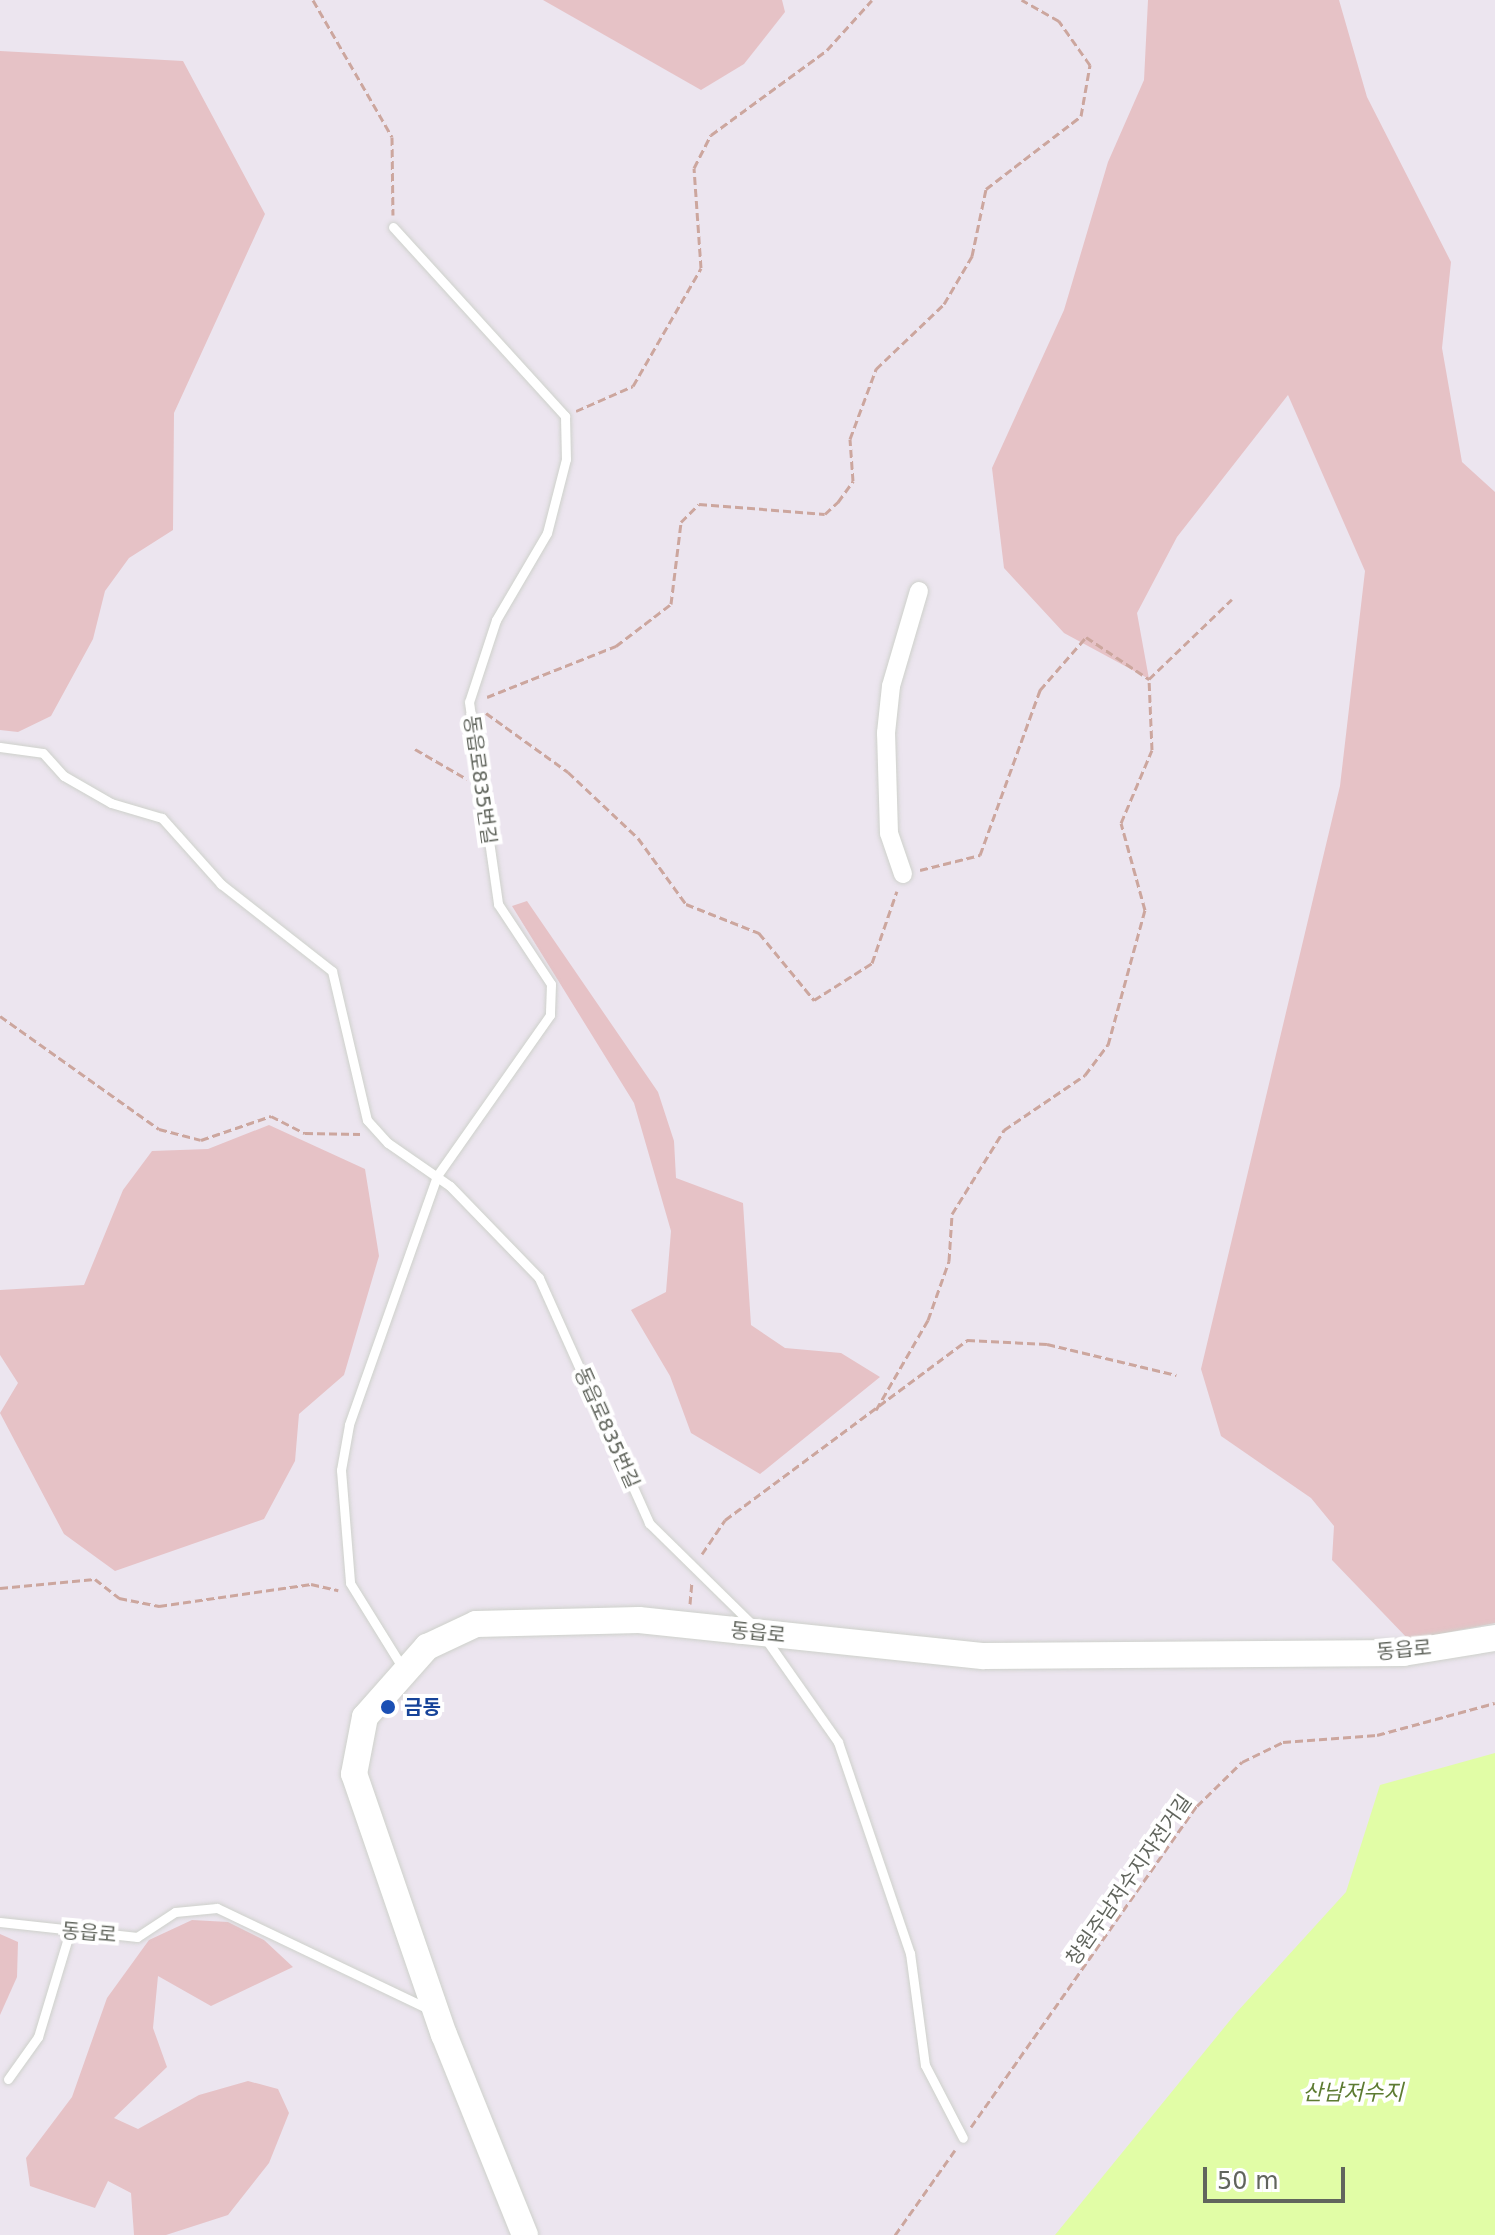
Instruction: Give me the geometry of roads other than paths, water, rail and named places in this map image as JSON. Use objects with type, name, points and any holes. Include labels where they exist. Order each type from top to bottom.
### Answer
[{"type":"street","points":[[903,874],[889,833],[886,733],[891,686],[919,591]]},
{"type":"street","name":"동읍로","points":[[525,2235],[436,2012],[354,1774],[365,1717],[427,1647],[476,1624],[688,1625],[984,1656],[1403,1653],[1495,1638]]},
{"type":"lane","name":"동읍로835번길","points":[[393,227],[565,416],[566,459],[547,533],[496,620],[469,702],[498,904],[551,984],[550,1015],[437,1176],[349,1425],[340,1534],[357,1593],[406,1672]]},
{"type":"lane","name":"동읍로835번길","points":[[0,747],[43,753],[64,776],[111,803],[162,818],[221,884],[332,971],[367,1120],[380,1134],[437,1176],[539,1278],[649,1523],[761,1633],[838,1742],[910,1953],[925,2065],[963,2138]]},
{"type":"lane","name":"동읍로","points":[[0,1922],[137,1937],[175,1912],[217,1908],[436,2012]]},
{"type":"lane","points":[[8,2079],[38,2037],[70,1931]]},
{"type":"water","name":"산남저수지","points":[[1495,1753],[1495,2235],[1055,2235],[1236,2013],[1346,1892],[1380,1785]]},
{"type":"place","name":"금동","points":[[388,1707]]}]
